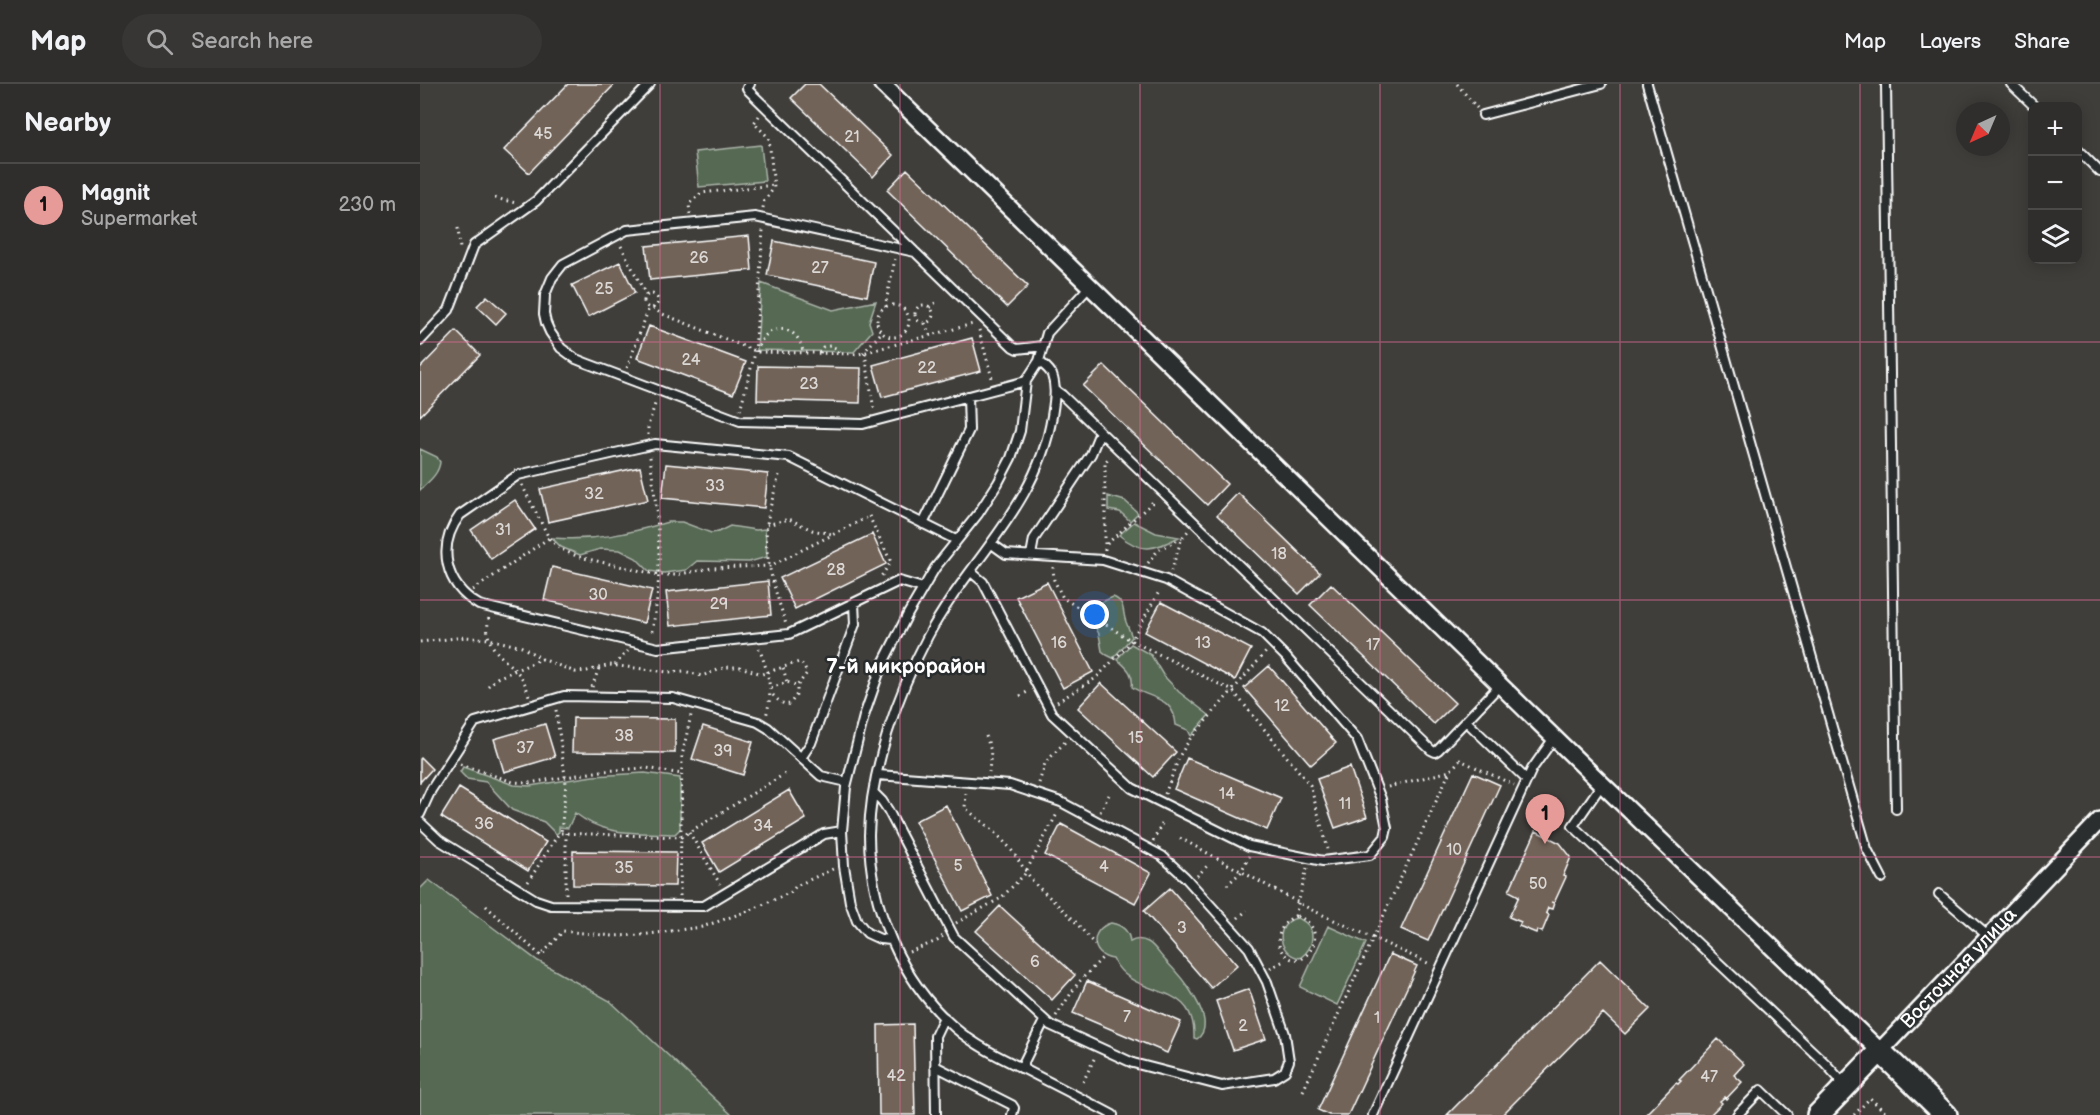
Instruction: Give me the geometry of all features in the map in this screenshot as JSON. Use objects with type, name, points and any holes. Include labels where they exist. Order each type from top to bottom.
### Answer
[{"type":"main road","name":"Восточная улица","points":[[1818,1115],[1880,1051]]},
{"type":"main road","points":[[1880,1051],[1946,1115]]},
{"type":"street","points":[[882,84],[1554,738],[1880,1051]]},
{"type":"street","name":"Восточная улица","points":[[1880,1051],[2100,820]]},
{"type":"lane","points":[[420,341],[449,310],[474,245],[541,195],[650,84]]},
{"type":"lane","points":[[750,84],[748,91],[1013,347],[1017,349],[1043,346]]},
{"type":"lane","points":[[1483,115],[1601,84]]},
{"type":"lane","points":[[1647,84],[1867,849],[1882,878]]},
{"type":"lane","points":[[1886,84],[1896,809]]},
{"type":"lane","points":[[2011,84],[2030,102]]},
{"type":"lane","points":[[2082,154],[2100,172]]},
{"type":"lane","points":[[915,252],[755,218],[627,230],[568,260],[556,271],[545,295],[544,314],[546,323],[561,348],[576,359],[740,421],[863,424],[1026,381]]},
{"type":"lane","points":[[891,940],[880,939],[867,933],[857,921],[850,902],[842,831],[847,782],[864,716],[881,667],[908,614],[935,568],[978,514],[1011,458],[1020,431],[1026,381],[1039,361],[1051,327],[1090,286]]},
{"type":"lane","points":[[1039,361],[1051,373],[1055,390],[1051,423],[1044,450],[1016,508],[944,608],[912,667],[894,711],[882,752],[869,832],[870,852],[875,889],[891,940],[921,992],[944,1017],[972,1041],[1113,1115]]},
{"type":"lane","points":[[1055,390],[1062,394],[1431,750],[1435,752],[1438,750],[1500,685]]},
{"type":"lane","points":[[923,524],[969,430],[968,396]]},
{"type":"lane","points":[[1031,555],[1034,539],[1090,454],[1100,432]]},
{"type":"lane","points":[[923,588],[899,581],[789,634],[658,648],[491,609],[470,599],[455,584],[447,564],[446,543],[460,515],[517,475],[655,444],[789,457],[956,540]]},
{"type":"lane","points":[[971,572],[983,582],[1052,714],[1132,788],[1255,847],[1323,861],[1366,856],[1373,852],[1387,833],[1381,799],[1357,739],[1262,633],[1166,580],[1103,560],[1006,554],[992,544]]},
{"type":"lane","points":[[801,758],[811,743],[855,624],[854,603]]},
{"type":"lane","points":[[420,814],[431,790],[475,722],[564,696],[673,698],[763,724],[821,776],[847,782]]},
{"type":"lane","points":[[1466,721],[1527,780]]},
{"type":"lane","points":[[1373,1115],[1532,769],[1554,738]]},
{"type":"lane","points":[[874,793],[884,804],[954,937],[1047,1023],[1133,1063],[1222,1086],[1280,1076],[1285,1071],[1289,1061],[1285,1034],[1271,992],[1249,948],[1185,877],[1162,856],[1061,802],[1010,785],[878,775]]},
{"type":"lane","points":[[1602,784],[1573,826],[1825,1063],[1846,1086]]},
{"type":"lane","points":[[420,822],[439,840],[543,904],[566,905],[697,907],[710,903],[824,834],[842,831]]},
{"type":"lane","points":[[1939,894],[1989,937]]},
{"type":"lane","points":[[936,1115],[935,1033],[944,1017]]},
{"type":"lane","points":[[1021,1068],[1047,1023]]},
{"type":"lane","points":[[935,1066],[1012,1105],[1014,1108],[1012,1115]]},
{"type":"lane","points":[[1737,1115],[1761,1090],[1787,1115]]},
{"type":"path","points":[[1457,84],[1483,115]]},
{"type":"path","points":[[756,351],[764,201],[774,188],[769,138],[754,123],[765,107]]},
{"type":"path","points":[[691,224],[689,204],[701,193],[774,185]]},
{"type":"path","points":[[495,198],[520,203],[525,208]]},
{"type":"path","points":[[616,236],[646,295]]},
{"type":"path","points":[[886,307],[897,248]]},
{"type":"path","points":[[627,369],[651,308],[658,303],[657,297],[651,293],[646,295]]},
{"type":"path","points":[[646,295],[643,302],[660,313],[756,351],[864,353],[978,324],[993,380]]},
{"type":"path","points":[[930,308],[937,301]]},
{"type":"path","points":[[892,305],[902,308],[909,317],[905,333],[897,337],[890,337],[882,332],[877,320],[886,307],[892,305]]},
{"type":"path","points":[[920,306],[930,308],[932,317],[930,321],[919,322],[915,312],[920,306]]},
{"type":"path","points":[[909,317],[915,315]]},
{"type":"path","points":[[925,323],[930,335]]},
{"type":"path","points":[[740,421],[741,408],[761,340],[775,330],[781,329],[797,337],[803,353]]},
{"type":"path","points":[[864,353],[882,332]]},
{"type":"path","points":[[897,337],[899,343]]},
{"type":"path","points":[[820,353],[824,347],[830,346],[836,348],[838,354]]},
{"type":"path","points":[[864,353],[875,411]]},
{"type":"path","points":[[650,637],[657,606],[661,548],[648,426],[659,390]]},
{"type":"path","points":[[1103,560],[1107,544],[1106,462],[1118,449]]},
{"type":"path","points":[[517,475],[549,538],[560,549],[579,557],[659,575],[675,575],[712,568],[770,566],[867,517],[891,562],[876,584]]},
{"type":"path","points":[[779,475],[767,525],[770,566],[787,626]]},
{"type":"path","points":[[1107,544],[1163,492]]},
{"type":"path","points":[[767,525],[789,519],[812,530],[834,534]]},
{"type":"path","points":[[1144,573],[1150,558],[1158,550],[1182,538],[1196,524]]},
{"type":"path","points":[[472,591],[549,538]]},
{"type":"path","points":[[1048,708],[1096,678],[1131,641],[1172,569],[1182,538]]},
{"type":"path","points":[[1053,567],[1054,580],[1063,598],[1131,641],[1233,692],[1311,785],[1329,851]]},
{"type":"path","points":[[491,609],[487,627],[489,639],[500,657],[524,682],[533,705]]},
{"type":"path","points":[[420,642],[466,637],[489,639],[522,647],[542,659],[575,672],[610,665],[668,672],[684,671],[702,676],[726,667],[740,667],[762,674],[799,662],[806,669],[807,672],[797,686],[797,694],[790,704],[780,702],[770,690]]},
{"type":"path","points":[[755,638],[768,673],[770,690],[771,702],[763,724]]},
{"type":"path","points":[[1162,803],[1180,755],[1190,739],[1273,644]]},
{"type":"path","points":[[488,686],[496,678],[542,659]]},
{"type":"path","points":[[783,668],[788,682],[797,686]]},
{"type":"path","points":[[770,690],[788,682]]},
{"type":"path","points":[[555,699],[566,776],[561,833]]},
{"type":"path","points":[[680,899],[682,756],[693,704]]},
{"type":"path","points":[[1036,794],[1045,763],[1073,734]]},
{"type":"path","points":[[986,736],[991,751],[988,783]]},
{"type":"path","points":[[450,760],[513,782],[530,783],[602,771],[646,768],[682,774]]},
{"type":"path","points":[[1302,1091],[1450,771],[1460,760],[1523,789]]},
{"type":"path","points":[[1377,789],[1450,771]]},
{"type":"path","points":[[522,892],[558,833],[681,837],[788,772]]},
{"type":"path","points":[[966,791],[964,808],[994,831],[1041,889],[1074,920],[1095,945]]},
{"type":"path","points":[[917,949],[937,941],[956,923],[1001,898],[1026,871],[1058,811]]},
{"type":"path","points":[[688,832],[726,893]]},
{"type":"path","points":[[566,833],[566,905]]},
{"type":"path","points":[[1180,838],[1299,903],[1440,969]]},
{"type":"path","points":[[1227,885],[1241,872],[1255,847]]},
{"type":"path","points":[[1296,916],[1310,858]]},
{"type":"path","points":[[486,906],[541,956],[564,931],[613,936],[641,935],[702,927],[751,910],[791,892],[796,886],[827,870],[839,867]]},
{"type":"path","points":[[1296,916],[1306,919],[1313,927],[1315,939],[1308,955],[1300,960],[1290,958],[1281,951],[1279,941],[1279,930],[1290,917],[1296,916]]},
{"type":"path","points":[[1047,1023],[1078,982],[1103,957]]},
{"type":"path","points":[[1083,1082],[1100,1048]]},
{"type":"path","points":[[1854,1115],[1870,1098],[1888,1115]]},
{"type":"green space","points":[[761,145],[765,181],[699,187],[695,152]]},
{"type":"green space","points":[[761,283],[833,310],[876,301],[869,322],[872,331],[854,352],[757,350]]},
{"type":"green space","points":[[420,449],[437,457],[440,462],[430,481],[420,490]]},
{"type":"green space","points":[[1108,496],[1125,501],[1138,513],[1130,521],[1120,512],[1108,510]]},
{"type":"green space","points":[[668,522],[682,522],[711,533],[730,526],[765,529],[767,557],[749,562],[697,561],[686,570],[664,573],[649,571],[636,558],[620,550],[600,549],[580,555],[561,547],[552,538],[611,536]]},
{"type":"green space","points":[[1134,522],[1156,533],[1179,537],[1155,547],[1135,545],[1119,535]]},
{"type":"green space","points":[[1113,597],[1122,604],[1132,637],[1113,658],[1102,651],[1099,634],[1092,621],[1092,611],[1097,604]]},
{"type":"green space","points":[[1131,644],[1151,655],[1163,675],[1179,692],[1209,715],[1191,736],[1188,730],[1176,725],[1171,709],[1166,703],[1132,687],[1131,674],[1117,659]]},
{"type":"green space","points":[[463,767],[514,785],[530,786],[593,776],[645,773],[680,778],[680,829],[675,834],[621,832],[598,826],[575,813],[568,828],[559,827],[559,832],[556,834],[544,822],[512,810],[486,782],[467,779],[460,772]]},
{"type":"green space","points":[[429,880],[538,961],[610,1001],[732,1115],[420,1115],[420,889]]},
{"type":"green space","points":[[1297,918],[1304,921],[1312,936],[1309,948],[1300,958],[1287,951],[1281,938],[1285,926]]},
{"type":"green space","points":[[1111,923],[1124,929],[1130,942],[1146,941],[1155,948],[1187,986],[1201,1009],[1204,1021],[1203,1031],[1197,1039],[1194,1038],[1192,1019],[1185,1006],[1175,998],[1135,981],[1123,972],[1113,959],[1105,957],[1096,948],[1096,936],[1099,931]]},
{"type":"green space","points":[[1328,926],[1366,943],[1337,1005],[1300,987]]},
{"type":"building","points":[[568,84],[615,84],[529,173],[504,150]]},
{"type":"building","points":[[805,84],[819,84],[893,155],[873,177],[791,98]]},
{"type":"building","points":[[907,169],[1028,286],[1007,307],[887,190]]},
{"type":"building","points":[[749,236],[752,270],[650,280],[646,246]]},
{"type":"building","points":[[774,241],[874,262],[867,296],[767,275]]},
{"type":"building","points":[[620,262],[635,293],[588,317],[572,285]]},
{"type":"building","points":[[487,296],[506,313],[496,324],[477,306]]},
{"type":"building","points":[[649,326],[746,362],[733,394],[637,358]]},
{"type":"building","points":[[456,331],[480,355],[420,416],[420,368]]},
{"type":"building","points":[[972,338],[981,371],[882,397],[873,365]]},
{"type":"building","points":[[1104,365],[1227,484],[1207,505],[1083,386]]},
{"type":"building","points":[[758,366],[861,368],[860,403],[757,400]]},
{"type":"building","points":[[666,464],[768,474],[764,508],[662,498]]},
{"type":"building","points":[[640,467],[648,500],[548,522],[540,489]]},
{"type":"building","points":[[1238,493],[1320,573],[1299,594],[1217,515]]},
{"type":"building","points":[[515,500],[535,529],[491,559],[471,530]]},
{"type":"building","points":[[872,534],[886,564],[795,609],[780,578]]},
{"type":"building","points":[[552,567],[652,590],[644,623],[544,600]]},
{"type":"building","points":[[768,581],[771,615],[670,626],[666,592]]},
{"type":"building","points":[[1047,582],[1093,672],[1063,688],[1016,597]]},
{"type":"building","points":[[1331,584],[1455,703],[1434,724],[1310,605]]},
{"type":"building","points":[[1161,602],[1251,649],[1235,680],[1145,632]]},
{"type":"building","points":[[1269,666],[1336,743],[1311,765],[1244,688]]},
{"type":"building","points":[[1101,683],[1176,752],[1153,777],[1078,708]]},
{"type":"building","points":[[573,718],[675,719],[675,753],[572,752]]},
{"type":"building","points":[[545,724],[555,757],[504,772],[494,739]]},
{"type":"building","points":[[703,726],[753,742],[743,775],[692,759]]},
{"type":"building","points":[[1187,758],[1281,798],[1267,830],[1174,789]]},
{"type":"building","points":[[420,759],[432,769],[420,782]]},
{"type":"building","points":[[1350,767],[1367,817],[1335,828],[1317,779]]},
{"type":"building","points":[[1473,773],[1500,785],[1428,941],[1401,929]]},
{"type":"building","points":[[459,788],[546,842],[528,871],[441,817]]},
{"type":"building","points":[[789,790],[806,819],[719,872],[702,843]]},
{"type":"building","points":[[946,805],[992,896],[962,911],[915,821]]},
{"type":"building","points":[[1061,824],[1151,873],[1135,903],[1045,855]]},
{"type":"building","points":[[1536,831],[1560,843],[1571,857],[1563,876],[1566,877],[1552,909],[1548,908],[1546,913],[1549,915],[1542,932],[1537,930],[1536,933],[1519,926],[1521,922],[1509,917],[1519,896],[1509,891]]},
{"type":"building","points":[[573,851],[676,852],[675,886],[573,885]]},
{"type":"building","points":[[1170,888],[1237,965],[1211,988],[1144,911]]},
{"type":"building","points":[[1000,906],[1075,975],[1052,1000],[976,931]]},
{"type":"building","points":[[1390,954],[1417,966],[1348,1115],[1329,1115],[1318,1110]]},
{"type":"building","points":[[1600,960],[1650,1009],[1625,1034],[1603,1013],[1502,1115],[1447,1115]]},
{"type":"building","points":[[1087,981],[1181,1022],[1167,1053],[1073,1013]]},
{"type":"building","points":[[1249,989],[1266,1039],[1233,1050],[1216,1001]]},
{"type":"building","points":[[913,1024],[915,1115],[879,1115],[878,1025]]},
{"type":"building","points":[[1718,1039],[1744,1064],[1734,1075],[1742,1082],[1726,1099],[1725,1097],[1720,1101],[1722,1103],[1710,1115],[1645,1115],[1676,1083],[1681,1081],[1679,1080]]},
{"type":"place","name":"Magnit","points":[[1545,844]]},
{"type":"district","name":"7-й микрорайон","points":[[906,666]]}]
